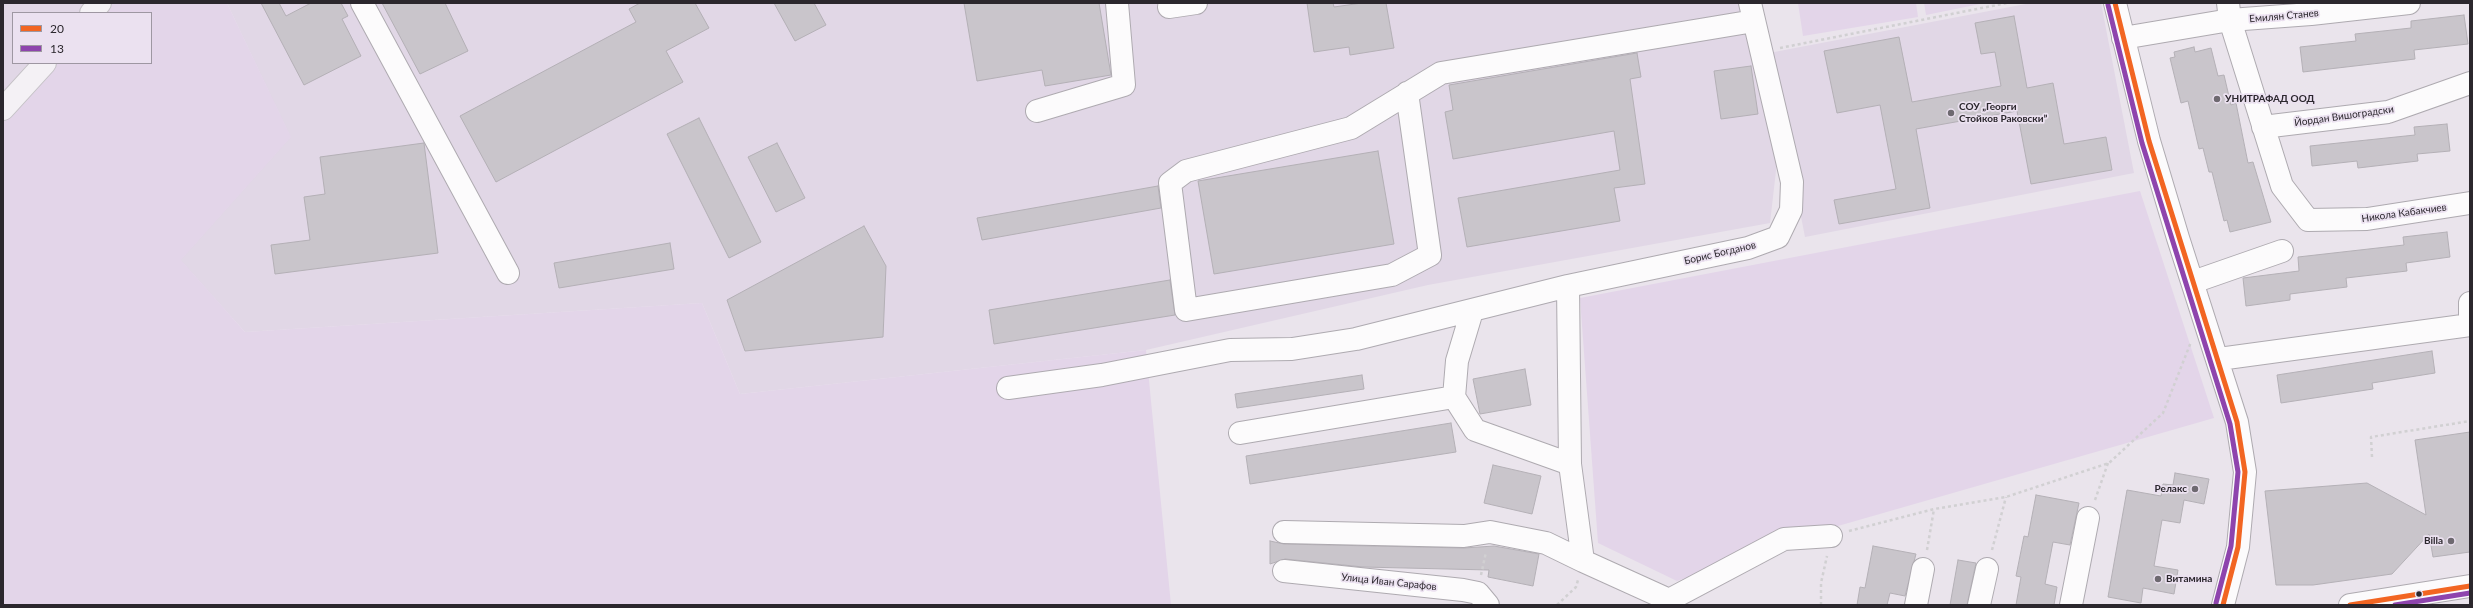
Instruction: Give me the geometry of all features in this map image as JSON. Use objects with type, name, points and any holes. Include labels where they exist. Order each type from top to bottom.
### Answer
[{"type":"main road","points":[[92,12],[100,3]]},
{"type":"main road","points":[[3,109],[44,64]]},
{"type":"street","points":[[362,3],[508,273]]},
{"type":"street","points":[[1037,111],[1124,85],[1117,3]]},
{"type":"street","points":[[1169,7],[1196,3]]},
{"type":"street","points":[[2115,3],[2149,141],[2192,282],[2219,359],[2237,422],[2245,472],[2238,547],[2223,605]]},
{"type":"street","name":"Емилян Станев","points":[[2123,38],[2229,12],[2409,3]]},
{"type":"street","points":[[1407,93],[1430,255],[1392,275],[1186,310],[1170,183],[1186,171],[1351,128],[1407,93],[1441,73],[1752,12]]},
{"type":"street","name":"Борис Богданов","points":[[1008,388],[1102,375],[1230,350],[1292,349],[1356,339],[1425,320],[1568,286],[1748,248],[1778,237],[1791,210],[1792,182],[1752,12]]},
{"type":"street","name":"Никола Кабакчиев","points":[[2229,12],[2282,186],[2308,220],[2367,219],[2470,203]]},
{"type":"street","name":"Йордан Вишоградски","points":[[2263,127],[2388,112],[2470,83]]},
{"type":"street","points":[[2192,282],[2282,251]]},
{"type":"street","points":[[1568,286],[1570,464],[1583,561]]},
{"type":"street","points":[[2219,359],[2470,325],[2470,303]]},
{"type":"street","points":[[1472,310],[1457,361],[1454,397],[1476,430],[1570,464]]},
{"type":"street","points":[[1240,433],[1454,397]]},
{"type":"street","points":[[2071,605],[2088,518]]},
{"type":"street","points":[[1284,532],[1464,536],[1490,532],[1546,543],[1669,603],[1784,539],[1831,536]]},
{"type":"street","points":[[1916,605],[1923,569]]},
{"type":"street","points":[[1979,605],[1987,569]]},
{"type":"street","name":"Улица Иван Сарафов","points":[[1284,571],[1483,599]]},
{"type":"street","points":[[2350,605],[2470,586]]},
{"type":"path","points":[[1762,52],[2007,3]]},
{"type":"path","points":[[1821,605],[1821,583],[1831,536],[1934,509],[2006,497],[2109,463],[2164,412],[2191,340]]},
{"type":"path","points":[[2372,457],[2371,437],[2470,421]]},
{"type":"path","points":[[2088,518],[2109,463]]},
{"type":"path","points":[[1987,569],[2006,497]]},
{"type":"path","points":[[1923,569],[1934,509]]},
{"type":"path","points":[[1483,599],[1490,532]]},
{"type":"path","points":[[1557,605],[1576,587],[1583,561]]},
{"type":"shaded area","points":[[3,3],[100,3],[92,12],[12,12],[12,64],[44,64],[3,109]]},
{"type":"shaded area","points":[[100,3],[227,3],[291,137],[181,260],[245,332],[702,303],[740,394],[1146,350],[1171,605],[3,605],[3,109],[44,64],[152,64],[152,12],[92,12]]},
{"type":"shaded area","points":[[227,3],[1741,3],[1777,162],[1770,223],[1428,285],[1146,350],[740,394],[702,303],[245,332],[180,260],[290,137]]},
{"type":"shaded area","points":[[1798,3],[1916,3],[1918,17],[1803,36]]},
{"type":"shaded area","points":[[1924,3],[1985,3],[1926,15]]},
{"type":"shaded area","name":"СОУ „Георги Стойков Раковски”","points":[[2031,3],[2101,3],[2134,173],[1805,237],[1769,53]]},
{"type":"shaded area","points":[[2140,191],[2214,418],[1824,530],[1677,581],[1598,543],[1580,298]]},
{"type":"building","points":[[261,3],[279,3],[286,16],[311,3],[341,3],[348,16],[342,19],[361,56],[304,85]]},
{"type":"building","points":[[382,3],[445,3],[468,51],[420,74]]},
{"type":"building","points":[[640,3],[695,3],[709,28],[666,51],[683,82],[496,182],[460,116],[636,22],[629,9]]},
{"type":"building","points":[[774,3],[814,3],[826,25],[795,41]]},
{"type":"building","points":[[964,3],[1099,3],[1111,75],[1045,86],[1042,70],[977,81]]},
{"type":"building","points":[[1307,3],[1333,3],[1334,7],[1362,3],[1386,3],[1394,48],[1350,55],[1349,47],[1314,52]]},
{"type":"building","points":[[2464,15],[2468,44],[2414,50],[2415,59],[2303,72],[2300,47],[2356,41],[2355,34],[2411,28],[2411,21]]},
{"type":"building","points":[[2014,16],[2027,88],[2053,83],[2064,144],[2106,137],[2112,170],[2031,184],[2017,111],[1916,129],[1930,208],[1839,224],[1834,200],[1896,189],[1880,105],[1837,113],[1824,51],[1899,37],[1912,102],[2001,86],[1995,52],[1981,54],[1975,23]]},
{"type":"building","points":[[2194,47],[2195,52],[2211,48],[2218,76],[2224,75],[2231,105],[2236,103],[2248,163],[2253,162],[2271,222],[2230,232],[2227,220],[2224,221],[2212,172],[2209,172],[2203,148],[2199,149],[2188,101],[2181,103],[2170,58],[2175,57],[2174,52]]},
{"type":"building","points":[[1637,53],[1641,77],[1630,79],[1645,184],[1614,188],[1620,221],[1467,247],[1458,198],[1620,170],[1614,131],[1453,159],[1445,112],[1453,110],[1449,85]]},
{"type":"building","points":[[1751,66],[1758,114],[1721,119],[1714,71]]},
{"type":"building","points":[[699,118],[761,242],[729,258],[667,134]]},
{"type":"building","points":[[2447,124],[2450,151],[2417,154],[2418,161],[2358,168],[2357,161],[2312,166],[2310,146],[2415,135],[2414,127]]},
{"type":"building","points":[[424,143],[438,253],[275,274],[271,245],[310,240],[304,197],[325,194],[320,157]]},
{"type":"building","points":[[777,143],[805,198],[776,212],[748,157]]},
{"type":"building","points":[[1378,151],[1394,244],[1214,274],[1198,181]]},
{"type":"building","points":[[1158,186],[1161,208],[982,240],[977,218]]},
{"type":"building","points":[[864,226],[886,266],[883,337],[745,351],[727,300]]},
{"type":"building","points":[[2447,232],[2450,257],[2406,263],[2407,271],[2346,278],[2347,287],[2290,294],[2290,300],[2246,306],[2243,278],[2299,271],[2298,257],[2404,245],[2403,237]]},
{"type":"building","points":[[670,243],[674,269],[559,288],[554,263]]},
{"type":"building","points":[[1170,280],[1175,315],[994,344],[989,310]]},
{"type":"building","points":[[2432,351],[2435,373],[2372,383],[2373,389],[2281,403],[2277,375]]},
{"type":"building","points":[[1525,369],[1531,405],[1480,414],[1473,379]]},
{"type":"building","points":[[1362,375],[1364,389],[1237,408],[1235,394]]},
{"type":"building","points":[[1451,423],[1456,452],[1250,484],[1246,456]]},
{"type":"building","points":[[2470,432],[2470,552],[2433,557],[2429,534],[2392,574],[2313,585],[2276,585],[2265,491],[2367,483],[2426,515],[2415,440]]},
{"type":"building","points":[[1493,465],[1541,476],[1532,514],[1484,503]]},
{"type":"building","points":[[2175,473],[2209,479],[2204,504],[2184,500],[2180,523],[2162,520],[2154,566],[2178,570],[2174,594],[2143,588],[2141,603],[2108,597],[2127,490],[2161,496],[2163,484],[2173,485]]},
{"type":"building","points":[[2036,495],[2079,503],[2070,545],[2053,542],[2045,584],[2057,587],[2054,605],[2016,605],[2021,577],[2016,576],[2024,536],[2028,537]]},
{"type":"building","points":[[1270,541],[1284,544],[1464,548],[1494,546],[1539,554],[1533,586],[1488,577],[1489,570],[1363,567],[1285,559],[1270,564]]},
{"type":"building","points":[[1873,546],[1916,554],[1905,596],[1890,593],[1887,605],[1857,605],[1860,587],[1865,588]]},
{"type":"building","points":[[1958,560],[1976,563],[1967,605],[1950,605]]},
{"type":"transit line","name":"20","points":[[2115,3],[2149,141],[2237,422],[2245,472],[2238,547],[2223,605]]},
{"type":"transit line","name":"13","points":[[2108,5],[2142,143],[2230,424],[2238,472],[2231,546],[2216,603]]},
{"type":"transit line","name":"20","points":[[2350,605],[2470,586]]},
{"type":"transit line","name":"13","points":[[2395,605],[2470,593]]},
{"type":"place","name":"УНИТРАФАД ООД","points":[[2217,99]]},
{"type":"place","name":"СОУ „Георги Стойков Раковски”","points":[[1951,113]]},
{"type":"place","name":"Релакс","points":[[2195,489]]},
{"type":"place","name":"Billa","points":[[2451,541]]},
{"type":"place","name":"Витамина","points":[[2158,579]]}]
